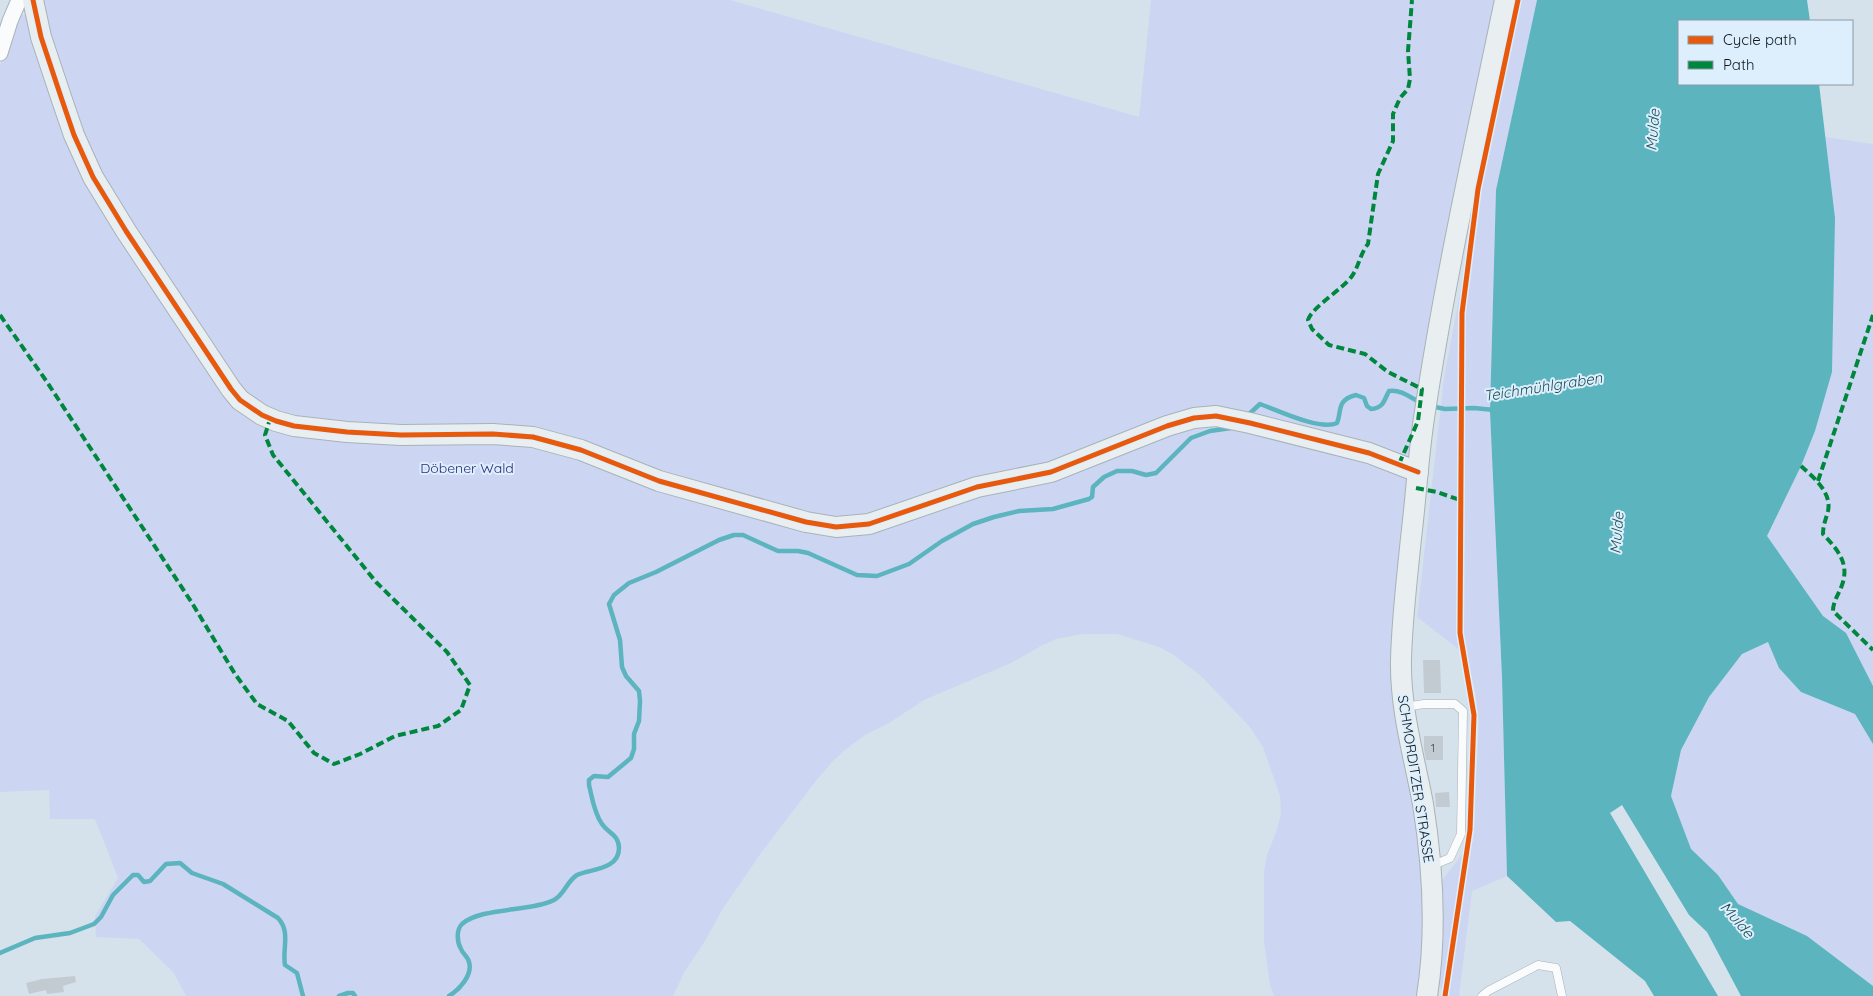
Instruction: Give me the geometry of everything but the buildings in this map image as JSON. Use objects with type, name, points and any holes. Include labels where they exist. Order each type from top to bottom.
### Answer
[{"type":"street","points":[[0,53],[19,0]]},
{"type":"street","points":[[34,0],[41,37],[60,97],[74,135],[94,178],[126,231],[231,388],[240,400],[252,409],[276,421],[313,429],[392,435],[493,434],[533,437],[580,450],[659,481],[806,522],[836,527],[869,524],[977,487],[1051,472],[1167,426],[1194,418],[1216,416],[1243,421],[1369,453],[1418,472]]},
{"type":"street","name":"SCHMORDITZER STRASSE","points":[[1427,996],[1433,932],[1427,834],[1403,707],[1401,658],[1424,418],[1457,234],[1505,0]]},
{"type":"lane","points":[[1403,707],[1424,704],[1455,704],[1464,711],[1461,834],[1450,858],[1429,867]]},
{"type":"lane","points":[[1482,996],[1538,964],[1556,968],[1562,996]]},
{"type":"green space","name":"Döbener Wald","points":[[40,0],[730,0],[1139,117],[1151,0],[1497,0],[1399,590],[1415,804],[1425,907],[1420,996],[1274,996],[1270,985],[1264,942],[1264,872],[1267,855],[1277,830],[1281,813],[1280,796],[1263,747],[1249,726],[1201,676],[1174,655],[1159,647],[1117,634],[1082,634],[1056,639],[1011,663],[924,700],[889,723],[865,735],[845,750],[815,782],[761,853],[722,910],[705,941],[685,971],[673,996],[186,996],[174,973],[139,939],[96,937],[95,916],[118,878],[95,819],[50,819],[49,790],[0,792],[0,66],[13,23],[19,16],[41,12]]},
{"type":"green space","points":[[1520,0],[1537,0],[1496,190],[1490,411],[1502,677],[1507,876],[1472,891],[1459,996],[1447,996],[1437,984],[1438,885],[1473,841],[1479,722],[1475,690],[1466,655],[1417,617],[1444,378],[1480,188]]},
{"type":"green space","points":[[1825,137],[1873,144],[1873,686],[1846,634],[1823,616],[1767,536],[1801,466],[1815,431],[1832,372],[1833,295]]},
{"type":"green space","points":[[1769,641],[1779,668],[1801,692],[1855,714],[1873,744],[1873,986],[1807,936],[1738,904],[1718,875],[1691,850],[1671,796],[1681,750],[1709,697],[1742,654]]},
{"type":"water","name":"Mulde","points":[[1537,0],[1807,0],[1810,20],[1678,20],[1678,85],[1819,85],[1835,218],[1832,372],[1815,431],[1801,466],[1767,536],[1823,616],[1846,633],[1873,686],[1873,744],[1855,714],[1801,692],[1779,668],[1768,642],[1742,654],[1709,697],[1681,750],[1671,796],[1691,849],[1718,875],[1738,904],[1807,936],[1873,986],[1873,996],[1741,996],[1707,932],[1689,915],[1622,805],[1610,813],[1718,996],[1654,996],[1645,981],[1570,921],[1556,922],[1507,876],[1502,677],[1490,411],[1496,190]]},
{"type":"waterway","name":"Teichmühlgraben","points":[[1247,416],[1260,404],[1310,422],[1330,425],[1337,423],[1341,406],[1345,400],[1356,395],[1364,398],[1367,406],[1371,409],[1379,407],[1389,391],[1402,393],[1421,403]]},
{"type":"waterway","name":"Teichmühlgraben","points":[[1430,406],[1445,409],[1474,408],[1494,410]]},
{"type":"waterway","name":"Teichmühlgraben","points":[[449,996],[461,986],[467,977],[470,967],[458,940],[458,933],[462,924],[481,915],[544,904],[554,900],[577,875],[603,868],[614,861],[618,855],[619,844],[617,840],[604,827],[597,815],[592,800],[589,780],[594,776],[608,777],[631,758],[634,749],[634,734],[639,721],[639,691],[626,676],[622,667],[620,640],[609,604],[614,595],[629,583],[656,572],[719,540],[734,535],[743,535],[778,551],[808,553],[857,575],[877,576],[909,564],[942,541],[973,524],[1019,511],[1053,509],[1089,499],[1092,497],[1093,487],[1104,477],[1117,471],[1132,471],[1146,475],[1156,473],[1191,438],[1210,431],[1231,428]]},
{"type":"waterway","name":"Teichmühlgraben","points":[[0,953],[35,938],[70,933],[94,924],[101,917],[113,895],[133,875],[138,875],[144,882],[150,881],[166,864],[180,863],[192,873],[223,884],[278,918],[282,923],[285,935],[285,965],[297,973],[303,996]]},
{"type":"waterway","name":"Teichmühlgraben","points":[[339,996],[348,993],[353,993],[355,996]]},
{"type":"marked path","points":[[1399,464],[1418,421],[1422,389],[1388,372],[1365,354],[1329,345],[1312,329],[1308,320],[1315,309],[1342,287],[1352,276],[1368,244],[1378,174],[1393,141],[1393,114],[1400,98],[1408,89],[1410,79],[1408,51],[1412,0]]},
{"type":"marked path","points":[[0,315],[47,382],[192,603],[235,674],[257,704],[288,721],[314,753],[334,764],[360,754],[395,736],[438,726],[461,710],[470,685],[447,652],[376,582],[273,455],[265,435],[270,419]]},
{"type":"marked path","points":[[1818,481],[1873,315]]},
{"type":"marked path","points":[[1801,466],[1824,491],[1827,498],[1828,511],[1823,534],[1833,545],[1843,563],[1844,577],[1833,611],[1873,650]]},
{"type":"marked path","points":[[1416,488],[1437,492],[1460,500]]},
{"type":"cycle path","points":[[33,0],[41,37],[61,97],[74,135],[93,177],[126,231],[231,389],[240,400],[262,415],[276,421],[294,426],[347,432],[401,435],[493,434],[533,437],[581,450],[659,481],[806,522],[836,527],[869,524],[977,487],[1051,472],[1167,426],[1194,418],[1216,416],[1250,423],[1369,453],[1418,472]]},
{"type":"cycle path","points":[[1445,996],[1470,830],[1474,715],[1460,633],[1462,313],[1478,189],[1518,0]]}]
